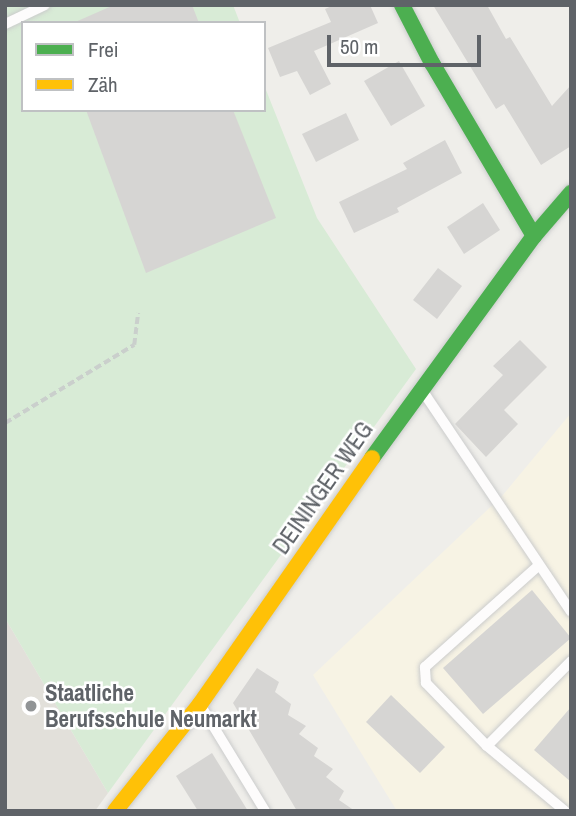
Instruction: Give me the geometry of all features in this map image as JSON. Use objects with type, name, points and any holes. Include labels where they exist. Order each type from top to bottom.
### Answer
[{"type":"street","points":[[402,5],[432,63],[534,236]]},
{"type":"street","name":"DEININGER WEG","points":[[114,811],[200,704],[421,387],[534,236],[571,193]]},
{"type":"lane","points":[[5,24],[45,5]]},
{"type":"lane","points":[[421,387],[571,612]]},
{"type":"lane","points":[[538,566],[425,667],[426,683],[487,746],[565,811]]},
{"type":"lane","points":[[487,746],[571,661]]},
{"type":"lane","points":[[200,704],[265,811]]},
{"type":"path","points":[[5,423],[134,345],[138,313]]},
{"type":"shaded area","points":[[571,413],[571,811],[397,811],[313,675],[502,496]]},
{"type":"shaded area","name":"Staatliche Berufsschule Neumarkt","points":[[5,618],[108,793],[95,811],[5,811]]},
{"type":"green space","points":[[5,5],[233,5],[239,21],[21,21],[21,112],[266,112],[266,90],[317,218],[416,369],[108,793],[5,618]]},
{"type":"building","points":[[114,5],[192,5],[198,21],[78,21]]},
{"type":"building","points":[[334,5],[370,5],[378,23],[314,51],[331,84],[310,95],[297,71],[280,77],[268,48],[331,22],[325,9]]},
{"type":"building","points":[[433,5],[487,5],[506,39],[510,37],[552,106],[571,85],[571,146],[541,165],[504,104],[496,109]]},
{"type":"building","points":[[399,61],[425,106],[391,126],[364,81]]},
{"type":"building","points":[[87,112],[234,112],[276,218],[146,273]]},
{"type":"building","points":[[346,113],[359,140],[316,162],[302,134]]},
{"type":"building","points":[[445,140],[462,173],[397,208],[399,212],[354,233],[339,202],[407,169],[403,163]]},
{"type":"building","points":[[483,203],[500,230],[464,254],[447,227]]},
{"type":"building","points":[[438,268],[462,286],[437,319],[413,300]]},
{"type":"building","points":[[520,340],[547,367],[504,410],[518,424],[486,457],[455,424],[503,375],[493,366]]},
{"type":"building","points":[[532,590],[571,638],[483,714],[443,668]]},
{"type":"building","points":[[257,668],[279,682],[275,692],[291,704],[288,715],[306,726],[299,734],[318,748],[314,756],[333,769],[326,777],[344,791],[339,800],[355,811],[297,811],[233,703]]},
{"type":"building","points":[[391,695],[445,747],[420,773],[366,722]]},
{"type":"building","points":[[571,707],[571,782],[534,750]]},
{"type":"building","points":[[212,753],[248,811],[198,811],[176,776]]},
{"type":"traffic: fast","points":[[402,5],[432,63],[534,236]]},
{"type":"traffic: fast","points":[[372,458],[534,236],[571,193]]},
{"type":"traffic: slow","points":[[115,811],[200,704],[372,458]]},
{"type":"place","name":"Staatliche Berufsschule Neumarkt","points":[[31,706]]}]
